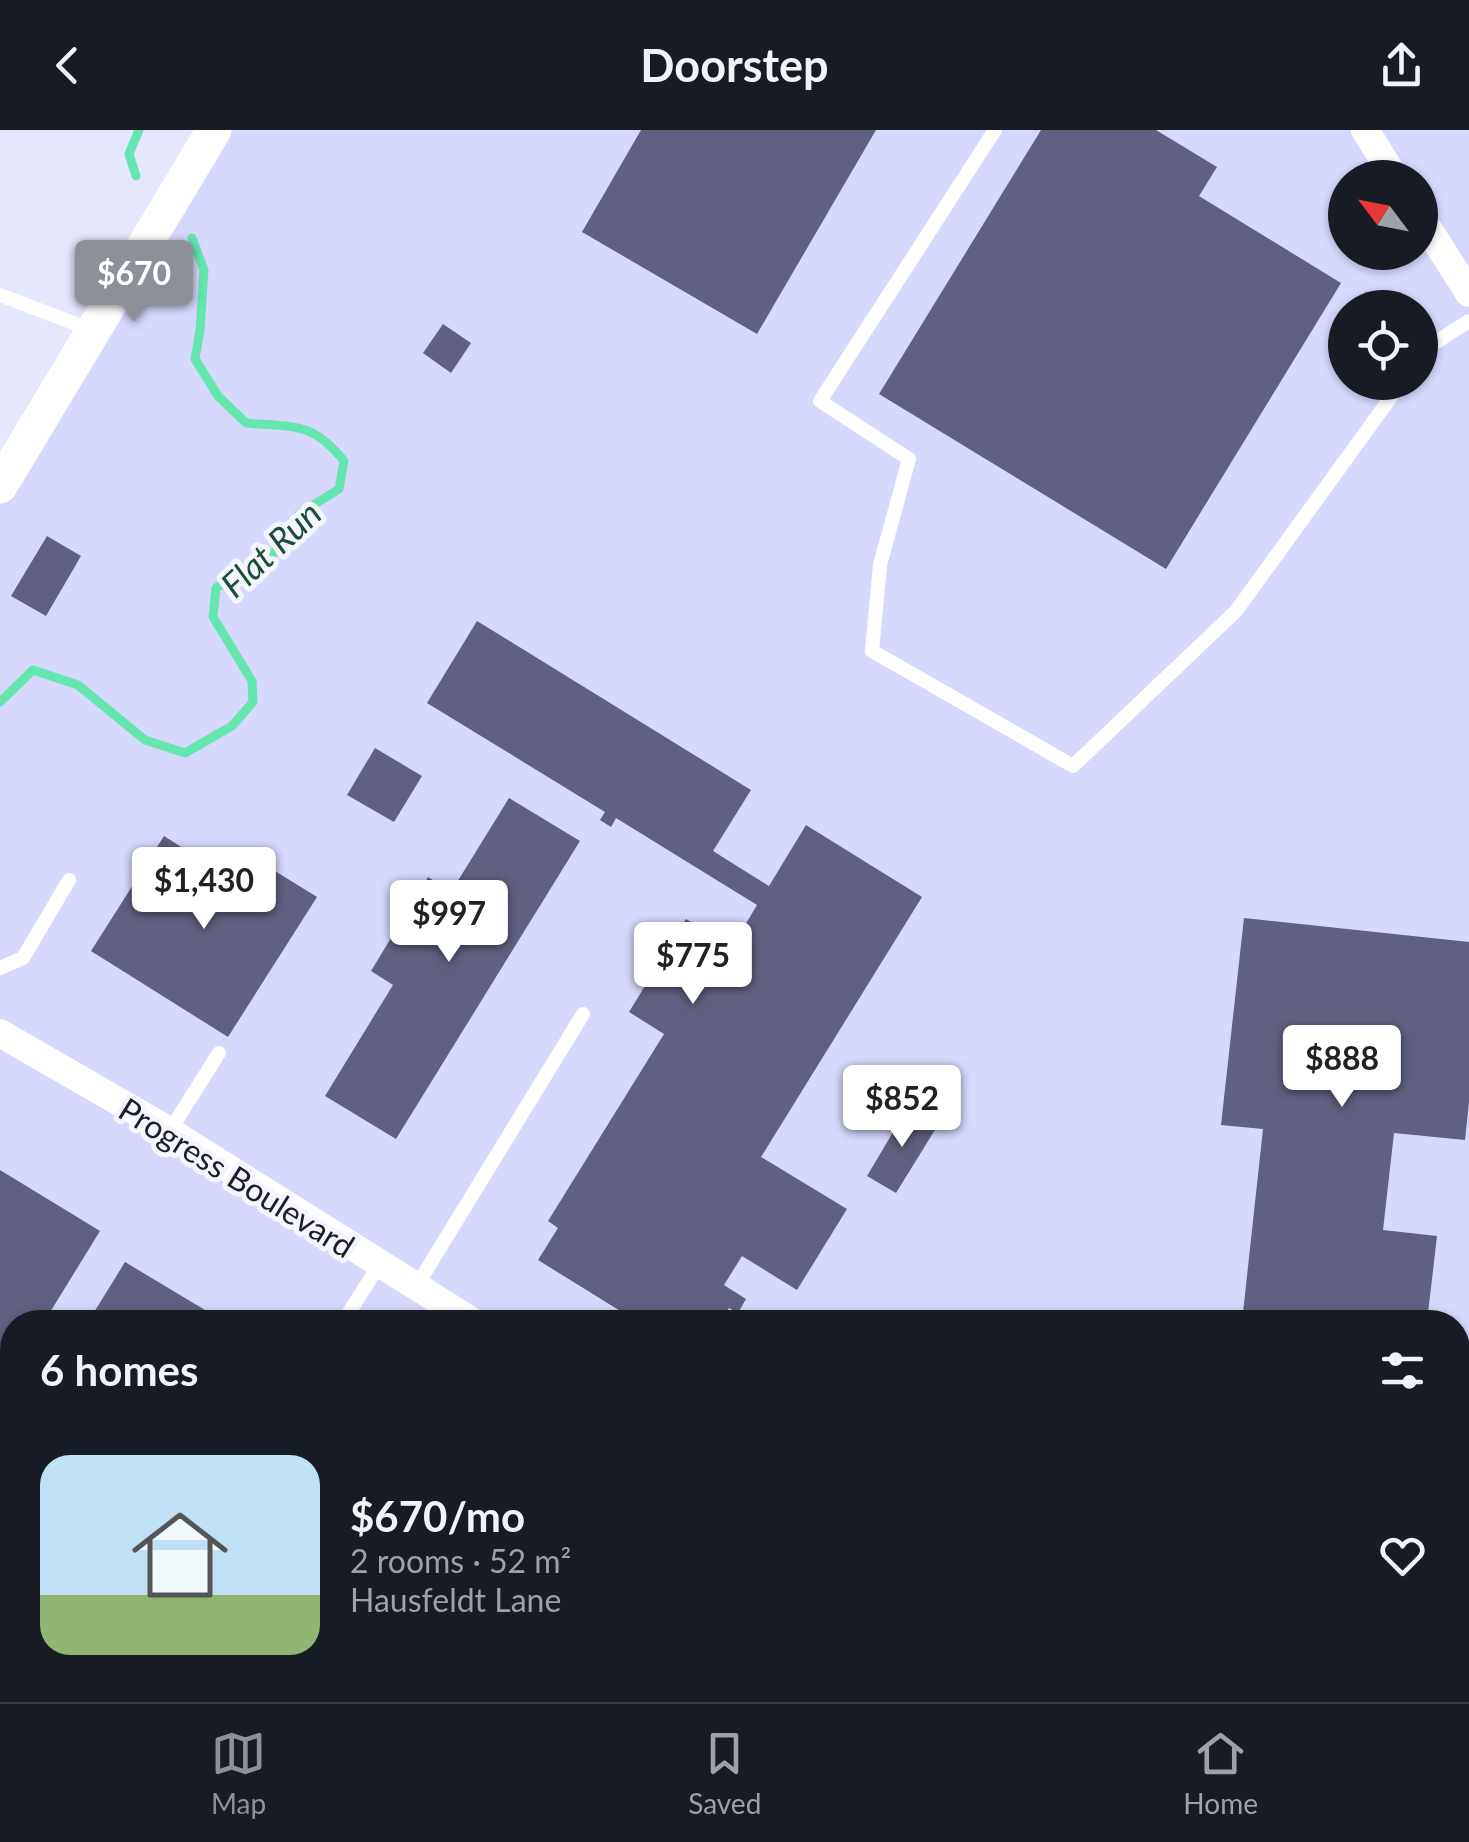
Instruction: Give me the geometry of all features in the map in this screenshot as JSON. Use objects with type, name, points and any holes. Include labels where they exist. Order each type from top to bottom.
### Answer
[{"type":"street","points":[[0,486],[214,130]]},
{"type":"street","points":[[1365,130],[1384,160]]},
{"type":"street","points":[[1438,245],[1469,294]]},
{"type":"street","name":"Progress Boulevard","points":[[0,1034],[169,1132],[453,1310]]},
{"type":"lane","points":[[995,130],[820,401],[909,458],[880,565],[872,651],[1073,766],[1236,611],[1389,400]]},
{"type":"lane","points":[[0,295],[93,330]]},
{"type":"lane","points":[[1438,341],[1469,322]]},
{"type":"lane","points":[[0,968],[23,958],[70,880]]},
{"type":"lane","points":[[416,1287],[583,1014]]},
{"type":"lane","points":[[169,1132],[218,1053]]},
{"type":"lane","points":[[351,1310],[379,1265]]},
{"type":"shaded area","points":[[214,130],[1469,130],[1469,1310],[0,1310],[0,487]]},
{"type":"building","points":[[641,130],[876,130],[757,334],[582,232]]},
{"type":"building","points":[[1041,130],[1156,130],[1217,167],[1199,196],[1341,283],[1337,290],[1328,290],[1328,304],[1166,569],[879,394]]},
{"type":"building","points":[[443,324],[471,343],[451,373],[423,353]]},
{"type":"building","points":[[47,536],[81,556],[46,616],[11,596]]},
{"type":"building","points":[[477,621],[751,790],[713,851],[769,886],[806,825],[922,897],[761,1157],[847,1209],[797,1290],[742,1256],[724,1285],[746,1299],[740,1310],[619,1310],[538,1260],[558,1228],[548,1221],[664,1034],[629,1012],[686,919],[732,947],[757,905],[616,818],[611,827],[600,820],[605,812],[427,703]]},
{"type":"building","points":[[375,748],[422,776],[394,822],[347,795]]},
{"type":"building","points":[[509,798],[580,841],[396,1139],[325,1096],[393,985],[371,971],[428,877],[451,892]]},
{"type":"building","points":[[164,836],[230,878],[246,853],[317,897],[228,1037],[91,951]]},
{"type":"building","points":[[1244,918],[1469,942],[1469,1102],[1465,1140],[1394,1133],[1383,1230],[1437,1236],[1428,1310],[1243,1310],[1263,1129],[1221,1125]]},
{"type":"building","points":[[908,1107],[938,1125],[896,1193],[867,1176]]},
{"type":"building","points":[[0,1170],[100,1231],[51,1310],[0,1310]]},
{"type":"building","points":[[125,1262],[205,1310],[95,1310]]},
{"type":"waterway","name":"Flat Run","points":[[136,176],[129,154],[139,130]]},
{"type":"waterway","name":"Flat Run","points":[[0,702],[33,670],[78,685],[145,740],[185,753],[232,726],[253,702],[252,681],[213,617],[216,588],[271,557],[299,514],[339,489],[344,461],[311,432],[246,423],[218,396],[195,359],[204,270],[192,238]]}]
